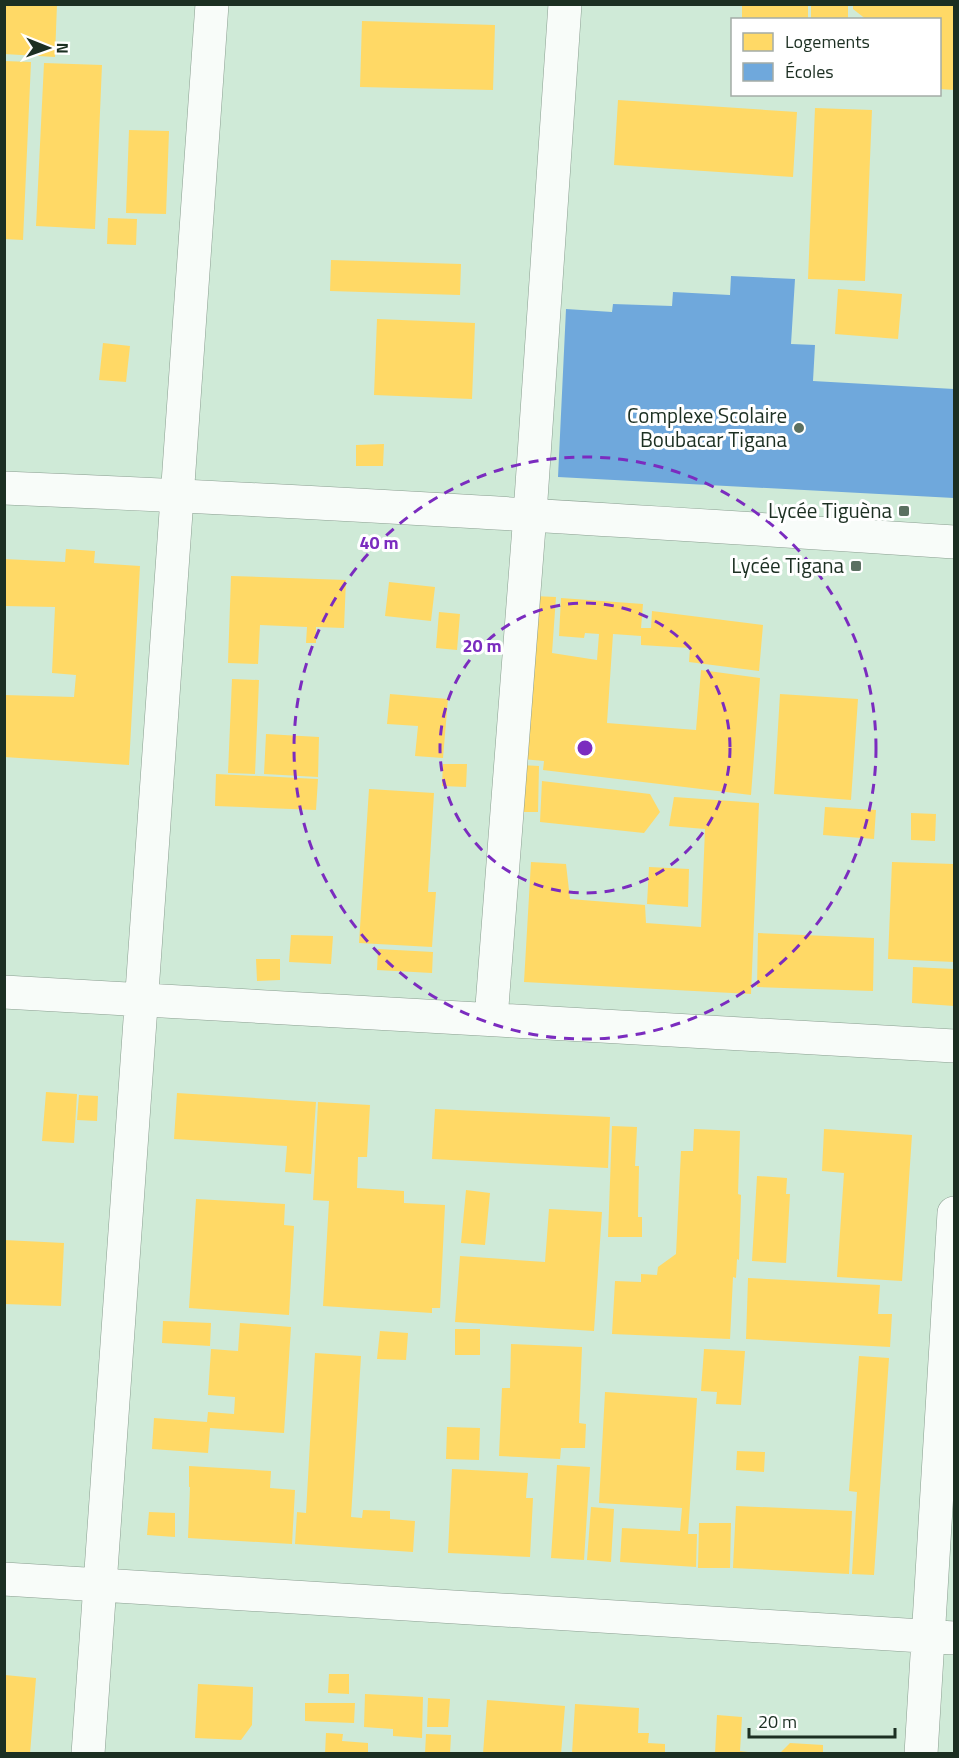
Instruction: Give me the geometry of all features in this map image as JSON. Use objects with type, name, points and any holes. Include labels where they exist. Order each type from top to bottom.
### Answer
[{"type":"street","points":[[88,1754],[212,4]]},
{"type":"street","points":[[491,1019],[530,514],[565,4]]},
{"type":"street","points":[[4,488],[530,514],[954,542]]},
{"type":"street","points":[[4,992],[954,1046]]},
{"type":"street","points":[[921,1754],[941,1637],[954,1213]]},
{"type":"street","points":[[4,1578],[941,1637]]},
{"type":"building: Logements","points":[[4,4],[57,4],[55,57],[4,54]]},
{"type":"building: Logements","points":[[742,4],[808,4],[808,18],[742,18]]},
{"type":"building: Logements","points":[[811,4],[848,4],[848,18],[811,18]]},
{"type":"building: Logements","points":[[853,4],[954,4],[954,90],[941,89],[941,18],[864,18],[853,9]]},
{"type":"building: Logements","points":[[362,21],[495,25],[493,90],[360,87]]},
{"type":"building: Logements","points":[[4,61],[31,62],[23,240],[4,239]]},
{"type":"building: Logements","points":[[44,63],[102,65],[95,229],[36,226]]},
{"type":"building: Logements","points":[[618,100],[797,112],[793,177],[614,165]]},
{"type":"building: Logements","points":[[815,108],[872,110],[865,281],[808,279]]},
{"type":"building: Logements","points":[[129,130],[169,131],[166,214],[126,213]]},
{"type":"building: Logements","points":[[108,218],[137,219],[136,245],[107,244]]},
{"type":"building: Logements","points":[[331,260],[461,264],[460,295],[330,291]]},
{"type":"building: Logements","points":[[838,289],[902,294],[898,339],[835,334]]},
{"type":"building: Logements","points":[[377,319],[475,323],[472,399],[374,395]]},
{"type":"building: Logements","points":[[103,343],[130,346],[126,382],[99,380]]},
{"type":"building: Logements","points":[[384,444],[383,466],[356,466],[356,445]]},
{"type":"building: Logements","points":[[66,549],[95,551],[94,563],[140,566],[129,765],[4,757],[4,695],[74,697],[76,675],[52,673],[55,607],[4,606],[4,559],[65,562]]},
{"type":"building: Logements","points":[[231,576],[346,580],[344,628],[316,627],[316,643],[306,643],[307,627],[260,625],[258,664],[228,663]]},
{"type":"building: Logements","points":[[389,582],[435,587],[431,621],[385,616]]},
{"type":"building: Logements","points":[[534,596],[556,597],[552,653],[597,660],[599,634],[585,633],[584,638],[559,636],[561,598],[643,604],[641,628],[651,628],[652,611],[763,625],[759,671],[689,662],[690,648],[641,645],[641,636],[613,634],[607,723],[696,730],[701,670],[760,678],[751,795],[543,770],[544,761],[522,759]]},
{"type":"building: Logements","points":[[439,612],[460,614],[457,650],[436,648]]},
{"type":"building: Logements","points":[[232,679],[259,680],[255,774],[228,773]]},
{"type":"building: Logements","points":[[390,694],[448,699],[443,758],[415,756],[418,726],[387,724]]},
{"type":"building: Logements","points":[[780,694],[858,699],[851,800],[774,794]]},
{"type":"building: Logements","points":[[266,734],[319,737],[318,777],[264,774]]},
{"type":"building: Logements","points":[[443,764],[467,764],[466,787],[442,786]]},
{"type":"building: Logements","points":[[521,765],[539,766],[538,812],[520,812]]},
{"type":"building: Logements","points":[[216,774],[318,779],[316,810],[215,806]]},
{"type":"building: Logements","points":[[542,781],[650,794],[660,812],[644,833],[540,822]]},
{"type":"building: Logements","points":[[369,789],[434,793],[428,892],[436,892],[432,947],[359,943]]},
{"type":"building: Logements","points":[[674,797],[759,803],[751,994],[524,982],[531,862],[566,864],[570,899],[645,905],[646,923],[701,927],[705,829],[669,826]]},
{"type":"building: Logements","points":[[825,807],[876,810],[874,839],[823,835]]},
{"type":"building: Logements","points":[[911,813],[936,814],[935,841],[911,840]]},
{"type":"building: Logements","points":[[892,862],[954,864],[954,962],[888,959]]},
{"type":"building: Logements","points":[[649,867],[689,869],[688,907],[647,904]]},
{"type":"building: Logements","points":[[758,933],[874,938],[873,991],[757,987]]},
{"type":"building: Logements","points":[[291,935],[333,936],[331,964],[289,962]]},
{"type":"building: Logements","points":[[378,949],[433,952],[432,973],[377,970]]},
{"type":"building: Logements","points":[[256,959],[280,959],[280,980],[257,981]]},
{"type":"building: Logements","points":[[913,967],[954,969],[954,1006],[912,1003]]},
{"type":"building: Logements","points":[[46,1092],[77,1094],[74,1143],[42,1141]]},
{"type":"building: Logements","points":[[177,1093],[316,1102],[311,1174],[285,1172],[287,1146],[174,1139]]},
{"type":"building: Logements","points":[[79,1095],[98,1096],[97,1121],[77,1120]]},
{"type":"building: Logements","points":[[318,1102],[370,1105],[367,1157],[358,1157],[357,1188],[404,1191],[404,1203],[445,1205],[440,1308],[432,1308],[432,1313],[323,1306],[329,1201],[313,1200]]},
{"type":"building: Logements","points":[[435,1109],[610,1117],[608,1168],[432,1159]]},
{"type":"building: Logements","points":[[612,1126],[637,1127],[635,1166],[639,1166],[638,1217],[642,1217],[642,1237],[608,1237]]},
{"type":"building: Logements","points":[[694,1129],[740,1131],[739,1260],[737,1259],[736,1278],[733,1277],[730,1339],[612,1334],[615,1281],[641,1282],[641,1274],[657,1275],[658,1267],[676,1254],[681,1151],[693,1151]]},
{"type":"building: Logements","points":[[824,1129],[912,1135],[902,1281],[837,1277],[844,1173],[822,1171]]},
{"type":"building: Logements","points":[[757,1176],[787,1178],[786,1194],[790,1194],[786,1263],[752,1261]]},
{"type":"building: Logements","points":[[466,1190],[490,1193],[485,1245],[461,1243]]},
{"type":"building: Logements","points":[[196,1199],[285,1204],[284,1225],[294,1226],[289,1315],[189,1308]]},
{"type":"building: Logements","points":[[549,1209],[602,1212],[594,1331],[455,1322],[460,1256],[545,1262]]},
{"type":"building: Logements","points":[[4,1240],[64,1243],[61,1306],[4,1304]]},
{"type":"building: Logements","points":[[748,1278],[880,1285],[878,1314],[892,1314],[890,1347],[746,1339]]},
{"type":"building: Logements","points":[[163,1321],[211,1323],[210,1346],[162,1343]]},
{"type":"building: Logements","points":[[240,1323],[291,1327],[284,1433],[210,1428],[208,1453],[152,1449],[154,1418],[207,1422],[208,1412],[234,1414],[235,1397],[208,1395],[211,1349],[238,1351]]},
{"type":"building: Logements","points":[[455,1329],[480,1329],[480,1355],[455,1355]]},
{"type":"building: Logements","points":[[380,1331],[408,1333],[406,1360],[377,1359]]},
{"type":"building: Logements","points":[[511,1344],[582,1347],[579,1423],[586,1424],[585,1448],[561,1448],[560,1459],[499,1456],[502,1388],[510,1388]]},
{"type":"building: Logements","points":[[704,1349],[745,1351],[741,1405],[716,1404],[717,1392],[701,1391]]},
{"type":"building: Logements","points":[[315,1353],[361,1356],[351,1517],[362,1518],[363,1510],[390,1511],[390,1519],[415,1521],[413,1552],[295,1544],[297,1512],[306,1513]]},
{"type":"building: Logements","points":[[859,1356],[889,1358],[874,1575],[852,1574],[857,1492],[849,1491]]},
{"type":"building: Logements","points":[[605,1392],[697,1398],[688,1534],[697,1534],[696,1567],[620,1562],[622,1528],[680,1531],[682,1508],[599,1503]]},
{"type":"building: Logements","points":[[447,1427],[480,1428],[479,1460],[446,1459]]},
{"type":"building: Logements","points":[[737,1451],[765,1452],[764,1472],[736,1470]]},
{"type":"building: Logements","points":[[557,1465],[590,1467],[584,1560],[551,1558]]},
{"type":"building: Logements","points":[[189,1466],[271,1471],[270,1488],[295,1490],[292,1544],[188,1538]]},
{"type":"building: Logements","points":[[452,1469],[528,1473],[526,1498],[533,1498],[530,1557],[448,1553]]},
{"type":"building: Logements","points":[[736,1506],[852,1511],[849,1574],[733,1568]]},
{"type":"building: Logements","points":[[591,1507],[614,1509],[611,1562],[587,1560]]},
{"type":"building: Logements","points":[[149,1512],[175,1513],[175,1537],[147,1535]]},
{"type":"building: Logements","points":[[699,1523],[731,1523],[730,1568],[698,1568]]},
{"type":"building: Logements","points":[[329,1674],[349,1674],[349,1694],[328,1693]]},
{"type":"building: Logements","points":[[5,1675],[36,1678],[30,1754],[5,1754]]},
{"type":"building: Logements","points":[[198,1684],[253,1687],[252,1725],[241,1740],[195,1738]]},
{"type":"building: Logements","points":[[365,1694],[423,1697],[422,1738],[393,1736],[393,1729],[364,1727]]},
{"type":"building: Logements","points":[[428,1698],[450,1699],[448,1727],[427,1727]]},
{"type":"building: Logements","points":[[487,1700],[565,1706],[561,1754],[483,1754]]},
{"type":"building: Logements","points":[[305,1703],[355,1703],[354,1723],[305,1721]]},
{"type":"building: Logements","points":[[575,1704],[639,1708],[638,1733],[649,1733],[648,1743],[665,1744],[665,1754],[572,1754]]},
{"type":"building: Logements","points":[[717,1715],[742,1717],[740,1751],[748,1752],[748,1754],[715,1754]]},
{"type":"building: Logements","points":[[326,1733],[343,1734],[342,1741],[368,1743],[368,1754],[325,1754]]},
{"type":"building: Logements","points":[[426,1734],[451,1735],[450,1754],[425,1754]]},
{"type":"building: Logements","points":[[790,1743],[823,1745],[823,1754],[779,1754]]},
{"type":"building: Écoles","points":[[731,276],[795,279],[791,344],[815,345],[813,381],[954,389],[954,498],[558,477],[566,309],[612,312],[613,304],[672,306],[673,292],[730,295]]},
{"type":"place","name":"Complexe Scolaire Boubacar Tigana","points":[[799,428]]},
{"type":"place","name":"Lycée Tiguèna","points":[[904,511]]},
{"type":"place","name":"Lycée Tigana","points":[[856,566]]}]
